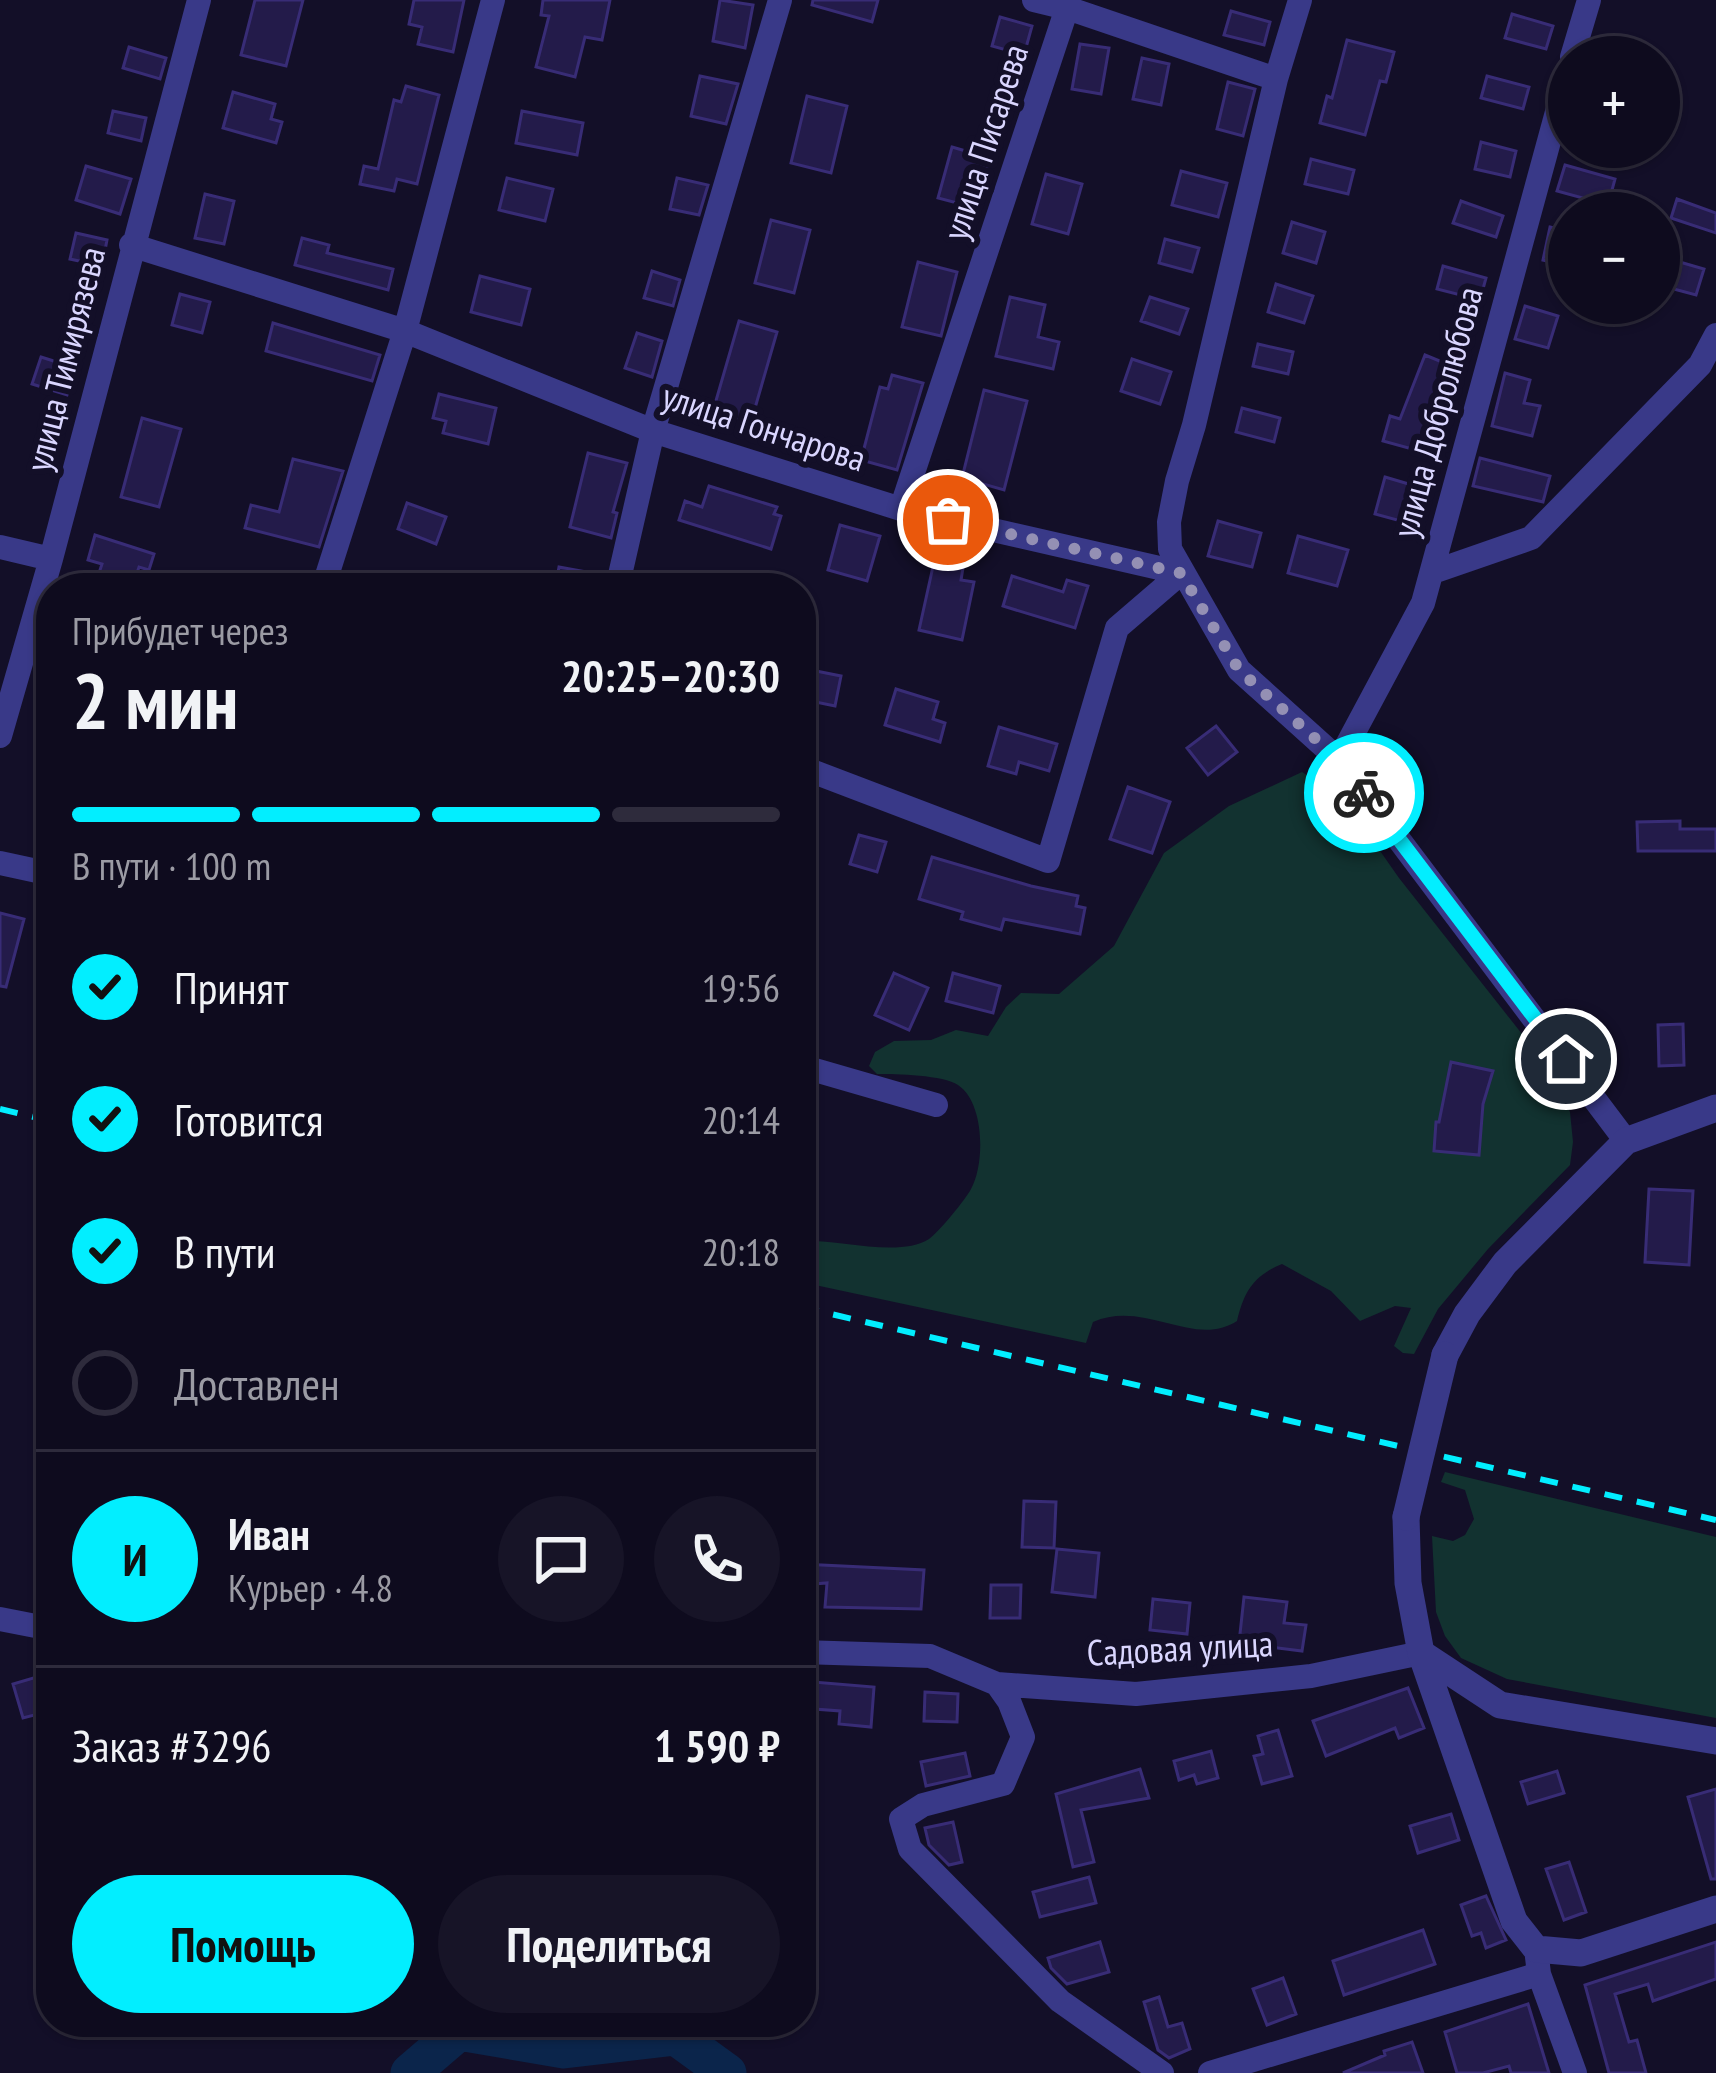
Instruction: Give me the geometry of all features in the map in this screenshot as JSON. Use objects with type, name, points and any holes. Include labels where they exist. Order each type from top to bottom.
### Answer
[{"type":"street","name":"улица Тимирязева","points":[[47,573],[199,0]]},
{"type":"street","points":[[328,573],[405,331],[493,0]]},
{"type":"street","points":[[620,573],[653,431],[780,0]]},
{"type":"street","points":[[1034,0],[1067,8]]},
{"type":"street","points":[[1300,0],[1276,79],[1177,481],[1169,522],[1170,549],[1239,670],[1339,760],[1626,1141]]},
{"type":"street","points":[[1578,36],[1588,0]]},
{"type":"street","name":"улица Писарева","points":[[901,509],[1067,8],[1276,79]]},
{"type":"street","name":"улица Добролюбова","points":[[1339,760],[1424,603],[1548,146]]},
{"type":"street","name":"улица Гончарова","points":[[131,245],[405,331],[653,431],[901,509],[1181,573]]},
{"type":"street","points":[[1433,572],[1531,538],[1700,365],[1716,335]]},
{"type":"street","points":[[0,547],[51,559]]},
{"type":"street","points":[[816,773],[1048,861],[1117,628],[1181,573]]},
{"type":"street","name":"улица Тимирязева","points":[[0,736],[36,611]]},
{"type":"street","points":[[0,863],[36,871]]},
{"type":"street","points":[[816,1070],[936,1105]]},
{"type":"street","points":[[1575,2073],[1538,1961],[1514,1922],[1421,1654],[1408,1583],[1406,1517],[1445,1355],[1467,1314],[1505,1263],[1626,1141],[1716,1108]]},
{"type":"street","points":[[0,1619],[36,1626]]},
{"type":"street","name":"Садовая улица","points":[[816,1652],[930,1656],[997,1684],[1136,1694],[1311,1676],[1421,1654]]},
{"type":"street","points":[[1421,1654],[1501,1705],[1716,1741]]},
{"type":"street","points":[[997,1684],[1010,1701],[1023,1737],[1003,1784],[923,1805],[901,1819],[910,1849],[1060,2001],[1162,2073]]},
{"type":"street","points":[[1210,2073],[1538,1961],[1581,1953],[1716,1909]]},
{"type":"green space","points":[[1302,772],[1343,798],[1399,878],[1548,1067],[1570,1112],[1570,1165],[1488,1249],[1438,1309],[1414,1354],[1394,1346],[1411,1308],[1395,1306],[1360,1321],[1331,1291],[1282,1264],[1257,1280],[1237,1321],[1221,1328],[1204,1330],[1131,1316],[1112,1317],[1093,1322],[1086,1343],[816,1285],[816,1241],[885,1247],[917,1244],[945,1223],[976,1178],[980,1134],[967,1094],[942,1079],[877,1074],[869,1066],[875,1052],[894,1041],[931,1040],[956,1030],[988,1036],[1021,993],[1059,994],[1114,946],[1164,853],[1229,806]]},
{"type":"green space","points":[[1445,1472],[1716,1537],[1716,1718],[1507,1679],[1461,1658],[1436,1612],[1432,1536],[1453,1541],[1465,1535],[1474,1519],[1465,1490],[1441,1482]]},
{"type":"building","points":[[255,0],[303,0],[286,66],[241,55]]},
{"type":"building","points":[[414,0],[464,0],[453,52],[418,44],[422,27],[409,24]]},
{"type":"building","points":[[543,0],[610,0],[602,40],[585,37],[575,77],[536,67],[549,16],[541,15]]},
{"type":"building","points":[[720,0],[753,5],[745,48],[713,41]]},
{"type":"building","points":[[813,0],[878,0],[872,22],[812,5]]},
{"type":"building","points":[[1231,11],[1270,22],[1264,45],[1224,35]]},
{"type":"building","points":[[1512,14],[1553,26],[1546,49],[1505,38]]},
{"type":"building","points":[[1000,17],[1032,26],[1024,55],[992,46]]},
{"type":"building","points":[[1347,40],[1394,52],[1386,82],[1380,81],[1365,135],[1320,123],[1327,96],[1332,98]]},
{"type":"building","points":[[1080,44],[1109,48],[1101,94],[1072,89]]},
{"type":"building","points":[[129,47],[166,58],[160,79],[123,68]]},
{"type":"building","points":[[1142,58],[1169,64],[1161,105],[1133,99]]},
{"type":"building","points":[[700,76],[738,84],[726,124],[691,116]]},
{"type":"building","points":[[1487,76],[1529,87],[1523,109],[1481,98]]},
{"type":"building","points":[[1228,82],[1255,89],[1243,136],[1217,129]]},
{"type":"building","points":[[406,86],[439,95],[417,184],[397,179],[394,191],[360,184],[364,166],[378,169],[394,100],[401,102]]},
{"type":"building","points":[[233,92],[275,104],[271,119],[282,122],[276,143],[223,128]]},
{"type":"building","points":[[807,96],[847,106],[831,173],[791,163]]},
{"type":"building","points":[[113,111],[146,118],[141,141],[108,133]]},
{"type":"building","points":[[522,111],[583,123],[577,155],[516,143]]},
{"type":"building","points":[[1481,142],[1516,151],[1510,177],[1475,169]]},
{"type":"building","points":[[952,147],[990,158],[976,208],[938,198]]},
{"type":"building","points":[[1311,159],[1354,170],[1348,194],[1305,184]]},
{"type":"building","points":[[86,166],[131,179],[120,214],[76,200]]},
{"type":"building","points":[[1564,168],[1615,179],[1612,192],[1557,191]]},
{"type":"building","points":[[1181,171],[1227,183],[1218,217],[1172,205]]},
{"type":"building","points":[[1046,174],[1082,184],[1068,234],[1032,224]]},
{"type":"building","points":[[507,178],[553,189],[545,221],[499,210]]},
{"type":"building","points":[[677,178],[708,185],[699,215],[670,209]]},
{"type":"building","points":[[205,194],[234,201],[224,244],[195,238]]},
{"type":"building","points":[[1680,200],[1716,213],[1716,233],[1680,221]]},
{"type":"building","points":[[1461,201],[1503,216],[1496,237],[1453,223]]},
{"type":"building","points":[[771,220],[810,230],[794,293],[755,283]]},
{"type":"building","points":[[1292,222],[1325,232],[1316,263],[1283,253]]},
{"type":"building","points":[[76,233],[107,240],[102,266],[70,259]]},
{"type":"building","points":[[302,238],[329,245],[327,253],[393,269],[388,290],[295,265]]},
{"type":"building","points":[[1165,239],[1199,248],[1192,272],[1159,263]]},
{"type":"building","points":[[918,262],[957,272],[941,336],[902,327]]},
{"type":"building","points":[[1680,262],[1704,269],[1696,295],[1680,291]]},
{"type":"building","points":[[1443,266],[1486,278],[1480,300],[1437,289]]},
{"type":"building","points":[[652,271],[680,280],[673,306],[644,298]]},
{"type":"building","points":[[480,276],[530,289],[521,325],[471,312]]},
{"type":"building","points":[[1276,284],[1313,296],[1304,323],[1268,312]]},
{"type":"building","points":[[180,294],[210,302],[202,333],[172,325]]},
{"type":"building","points":[[1010,297],[1045,305],[1038,337],[1059,342],[1053,369],[996,356]]},
{"type":"building","points":[[1150,297],[1188,309],[1179,334],[1141,321]]},
{"type":"building","points":[[1525,306],[1548,313],[1548,324],[1556,324],[1548,348],[1515,339]]},
{"type":"building","points":[[739,321],[777,332],[751,422],[713,411]]},
{"type":"building","points":[[273,323],[380,355],[372,381],[266,351]]},
{"type":"building","points":[[637,333],[662,341],[652,377],[625,368]]},
{"type":"building","points":[[1258,344],[1293,352],[1288,374],[1253,366]]},
{"type":"building","points":[[1425,355],[1457,368],[1436,420],[1430,454],[1383,441],[1390,416],[1400,419]]},
{"type":"building","points":[[41,357],[76,368],[67,395],[32,384]]},
{"type":"building","points":[[1132,359],[1171,372],[1160,404],[1121,391]]},
{"type":"building","points":[[1505,373],[1530,380],[1524,403],[1540,406],[1532,436],[1492,426]]},
{"type":"building","points":[[892,375],[923,383],[897,470],[861,460],[880,387],[888,389]]},
{"type":"building","points":[[984,390],[1027,401],[1004,490],[962,478]]},
{"type":"building","points":[[439,394],[496,408],[488,444],[443,433],[446,421],[433,418]]},
{"type":"building","points":[[1242,408],[1280,418],[1274,442],[1236,432]]},
{"type":"building","points":[[142,418],[181,429],[159,507],[121,497]]},
{"type":"building","points":[[588,453],[627,463],[611,538],[570,527]]},
{"type":"building","points":[[1480,458],[1550,476],[1543,502],[1473,486]]},
{"type":"building","points":[[293,459],[343,471],[319,547],[245,528],[251,505],[279,512]]},
{"type":"building","points":[[1385,477],[1419,487],[1408,523],[1375,514]]},
{"type":"building","points":[[709,486],[777,507],[774,514],[781,516],[771,549],[679,520],[685,501],[702,507]]},
{"type":"building","points":[[407,503],[446,517],[436,544],[398,529]]},
{"type":"building","points":[[1218,521],[1261,533],[1252,567],[1208,556]]},
{"type":"building","points":[[840,525],[880,536],[867,581],[828,570]]},
{"type":"building","points":[[95,535],[154,554],[149,570],[139,567],[137,573],[99,573],[102,564],[88,560]]},
{"type":"building","points":[[1298,536],[1348,550],[1337,586],[1288,573]]},
{"type":"building","points":[[934,562],[963,568],[961,580],[974,582],[962,640],[919,630]]},
{"type":"building","points":[[559,567],[592,573],[558,573]]},
{"type":"building","points":[[1012,576],[1063,592],[1067,580],[1088,586],[1075,628],[1003,606]]},
{"type":"building","points":[[816,671],[841,676],[835,706],[816,702]]},
{"type":"building","points":[[896,689],[938,702],[933,719],[945,723],[940,742],[885,725]]},
{"type":"building","points":[[1216,726],[1237,752],[1208,775],[1187,748]]},
{"type":"building","points":[[999,727],[1057,744],[1049,771],[1019,762],[1016,774],[988,766]]},
{"type":"building","points":[[1128,787],[1170,802],[1152,853],[1110,839]]},
{"type":"building","points":[[1680,821],[1680,829],[1716,829],[1716,851],[1638,851],[1637,822]]},
{"type":"building","points":[[859,835],[886,842],[877,872],[850,864]]},
{"type":"building","points":[[932,857],[1078,896],[1076,906],[1085,908],[1080,934],[1004,919],[1001,930],[961,919],[963,912],[919,899]]},
{"type":"building","points":[[0,913],[24,919],[6,987],[0,986]]},
{"type":"building","points":[[894,973],[928,988],[909,1030],[875,1015]]},
{"type":"building","points":[[953,973],[1000,986],[993,1013],[946,1001]]},
{"type":"building","points":[[1683,1024],[1684,1065],[1659,1066],[1658,1025]]},
{"type":"building","points":[[1451,1062],[1493,1071],[1483,1104],[1479,1155],[1434,1151]]},
{"type":"building","points":[[1649,1189],[1693,1191],[1689,1265],[1645,1262]]},
{"type":"building","points":[[1024,1501],[1056,1502],[1054,1548],[1022,1547]]},
{"type":"building","points":[[1057,1549],[1099,1553],[1095,1597],[1052,1592]]},
{"type":"building","points":[[816,1565],[924,1570],[921,1609],[825,1607],[827,1583],[816,1584]]},
{"type":"building","points":[[991,1585],[1021,1585],[1020,1618],[990,1618]]},
{"type":"building","points":[[1244,1597],[1287,1602],[1284,1623],[1306,1625],[1302,1651],[1239,1643]]},
{"type":"building","points":[[1153,1599],[1190,1603],[1187,1634],[1150,1630]]},
{"type":"building","points":[[36,1677],[36,1715],[23,1718],[13,1684]]},
{"type":"building","points":[[816,1682],[874,1687],[871,1727],[839,1724],[840,1711],[816,1709]]},
{"type":"building","points":[[1408,1688],[1424,1728],[1399,1738],[1395,1728],[1326,1756],[1313,1721]]},
{"type":"building","points":[[925,1692],[958,1694],[957,1722],[924,1721]]},
{"type":"building","points":[[1278,1730],[1292,1776],[1262,1784],[1254,1756],[1263,1754],[1258,1736]]},
{"type":"building","points":[[1211,1751],[1218,1778],[1197,1784],[1194,1775],[1179,1780],[1174,1761]]},
{"type":"building","points":[[965,1753],[970,1776],[926,1786],[921,1762]]},
{"type":"building","points":[[1140,1769],[1149,1798],[1081,1810],[1094,1862],[1073,1867],[1056,1794]]},
{"type":"building","points":[[1557,1771],[1564,1793],[1528,1804],[1521,1782]]},
{"type":"building","points":[[1716,1789],[1716,1879],[1711,1879],[1688,1797]]},
{"type":"building","points":[[1451,1814],[1459,1840],[1418,1853],[1410,1826]]},
{"type":"building","points":[[953,1822],[962,1862],[949,1865],[929,1845],[925,1828]]},
{"type":"building","points":[[1569,1862],[1586,1912],[1564,1920],[1546,1869]]},
{"type":"building","points":[[1089,1877],[1096,1903],[1040,1917],[1033,1892]]},
{"type":"building","points":[[1486,1896],[1506,1940],[1486,1948],[1481,1933],[1472,1936],[1461,1905]]},
{"type":"building","points":[[1423,1930],[1435,1964],[1344,1995],[1333,1961]]},
{"type":"building","points":[[1100,1942],[1109,1972],[1067,1984],[1051,1968],[1048,1958]]},
{"type":"building","points":[[1716,1942],[1716,1979],[1653,2001],[1648,1984],[1615,1994],[1629,2042],[1637,2040],[1646,2073],[1609,2073],[1585,1985]]},
{"type":"building","points":[[1283,1978],[1296,2014],[1267,2025],[1253,1989]]},
{"type":"building","points":[[1159,1997],[1168,2027],[1182,2023],[1190,2049],[1169,2058],[1158,2050],[1144,2002]]},
{"type":"building","points":[[1528,2004],[1549,2073],[1511,2073],[1509,2066],[1457,2073],[1445,2032]]},
{"type":"building","points":[[1412,2042],[1423,2073],[1343,2073],[1385,2055],[1384,2051]]},
{"type":"waterway","points":[[410,2073],[452,2037]]},
{"type":"waterway","points":[[494,2037],[564,2049],[667,2037]]},
{"type":"waterway","points":[[677,2037],[727,2073]]},
{"type":"railway","points":[[0,1109],[36,1117]]},
{"type":"railway","points":[[816,1310],[1716,1520]]},
{"type":"way so far","points":[[948,520],[1181,573],[1239,670],[1339,760],[1364,793]]},
{"type":"route","points":[[1364,793],[1566,1059]]}]
